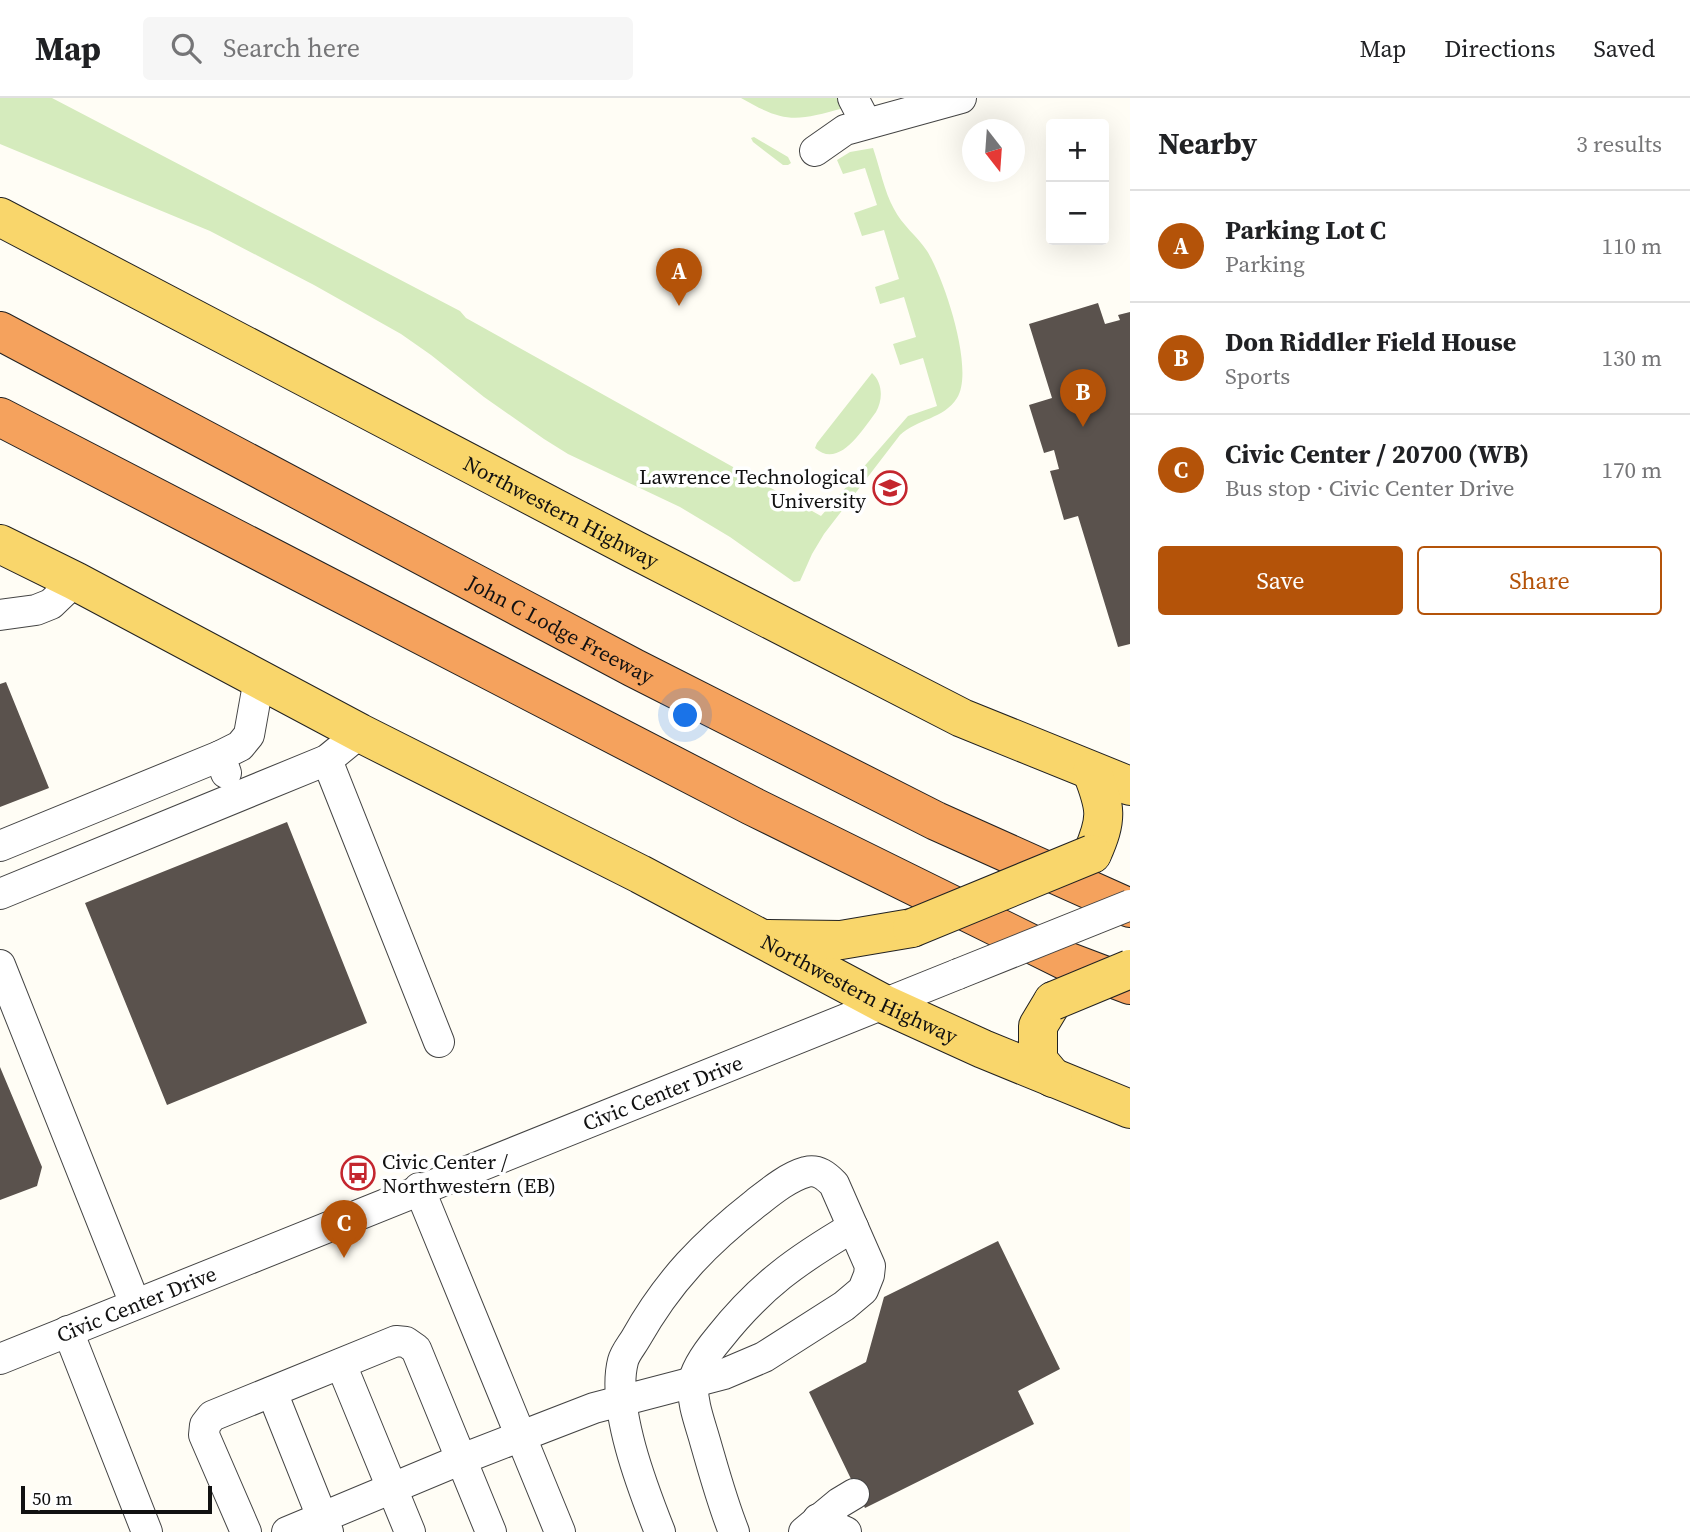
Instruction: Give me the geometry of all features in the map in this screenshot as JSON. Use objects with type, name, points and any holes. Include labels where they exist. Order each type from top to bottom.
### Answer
[{"type":"highway","name":"John C Lodge Freeway","points":[[0,331],[634,668],[936,821],[1130,906]]},
{"type":"highway","points":[[0,417],[752,806],[1064,960],[1130,985]]},
{"type":"main road","name":"Northwestern Highway","points":[[0,217],[962,718],[1130,786]]},
{"type":"main road","name":"Northwestern Highway","points":[[0,544],[75,581],[360,733],[640,874],[884,1004],[1130,1109]]},
{"type":"main road","points":[[762,939],[841,940],[912,928],[1092,854],[1103,830],[1104,803],[1092,772]]},
{"type":"main road","points":[[1053,1077],[1038,1060],[1038,1026],[1053,1001],[1130,969]]},
{"type":"street","points":[[815,151],[845,130],[860,111],[961,98]]},
{"type":"street","points":[[0,615],[36,610],[51,604],[75,581]]},
{"type":"street","points":[[0,846],[240,746],[249,734],[259,679]]},
{"type":"street","points":[[0,894],[327,760],[360,733]]},
{"type":"street","points":[[220,756],[234,796]]},
{"type":"street","points":[[327,760],[439,1042]]},
{"type":"street","name":"Civic Center Drive","points":[[0,1359],[419,1188],[561,1134],[1130,906]]},
{"type":"street","points":[[0,965],[135,1304]]},
{"type":"street","points":[[287,1532],[325,1525],[392,1488],[594,1408],[621,1401],[693,1382],[724,1374],[764,1357],[844,1306],[863,1290],[870,1266],[834,1184],[825,1175],[807,1172],[771,1191],[718,1233],[655,1305],[623,1360],[621,1401],[641,1485],[660,1532]]},
{"type":"street","points":[[419,1188],[560,1532]]},
{"type":"street","points":[[734,1532],[722,1502],[695,1408],[693,1382],[707,1352],[738,1313],[770,1282],[807,1254],[853,1227]]},
{"type":"street","points":[[68,1331],[147,1532]]},
{"type":"street","points":[[246,1532],[204,1435],[205,1425],[212,1416],[396,1341],[406,1342],[415,1349],[491,1532]]},
{"type":"street","points":[[341,1364],[410,1532]]},
{"type":"street","points":[[272,1392],[325,1525]]},
{"type":"street","points":[[811,1526],[853,1494]]},
{"type":"street","points":[[811,1526],[846,1532]]},
{"type":"green space","points":[[0,98],[52,98],[460,311],[466,318],[821,516],[908,416],[937,406],[923,358],[900,365],[893,344],[916,337],[904,297],[880,304],[875,287],[899,279],[884,230],[862,236],[854,213],[877,205],[865,168],[843,174],[837,160],[850,152],[873,148],[894,209],[927,251],[949,302],[960,346],[962,385],[952,405],[900,435],[824,534],[800,581],[794,582],[730,537],[680,507],[568,454],[484,397],[401,334],[314,285],[210,231],[0,144]]},
{"type":"green space","points":[[741,98],[839,98],[844,108],[814,116],[791,118],[769,112]]},
{"type":"green space","points":[[754,137],[788,157],[791,163],[783,165],[753,142],[751,138]]},
{"type":"green space","points":[[872,373],[880,387],[881,397],[876,412],[864,428],[850,445],[841,451],[824,453],[815,448],[817,443]]},
{"type":"building","points":[[1098,303],[1105,324],[1120,320],[1118,315],[1130,312],[1130,644],[1118,647],[1078,516],[1064,520],[1050,471],[1059,469],[1054,450],[1044,453],[1029,405],[1052,398],[1029,324]]},
{"type":"building","points":[[6,682],[49,788],[0,807],[0,684]]},
{"type":"building","points":[[287,822],[367,1023],[167,1105],[85,903]]},
{"type":"building","points":[[0,1067],[42,1167],[37,1186],[0,1200]]},
{"type":"building","points":[[998,1241],[1060,1369],[1018,1391],[1034,1424],[865,1508],[809,1392],[866,1362],[884,1297]]},
{"type":"place","name":"Parking Lot C","points":[[679,306]]},
{"type":"place","name":"Don Riddler Field House","points":[[1083,427]]},
{"type":"place","name":"Lawrence Technological University","points":[[890,488]]},
{"type":"place","name":"Civic Center / Northwestern (EB)","points":[[358,1173]]},
{"type":"place","name":"Civic Center / 20700 (WB)","points":[[344,1258]]}]
